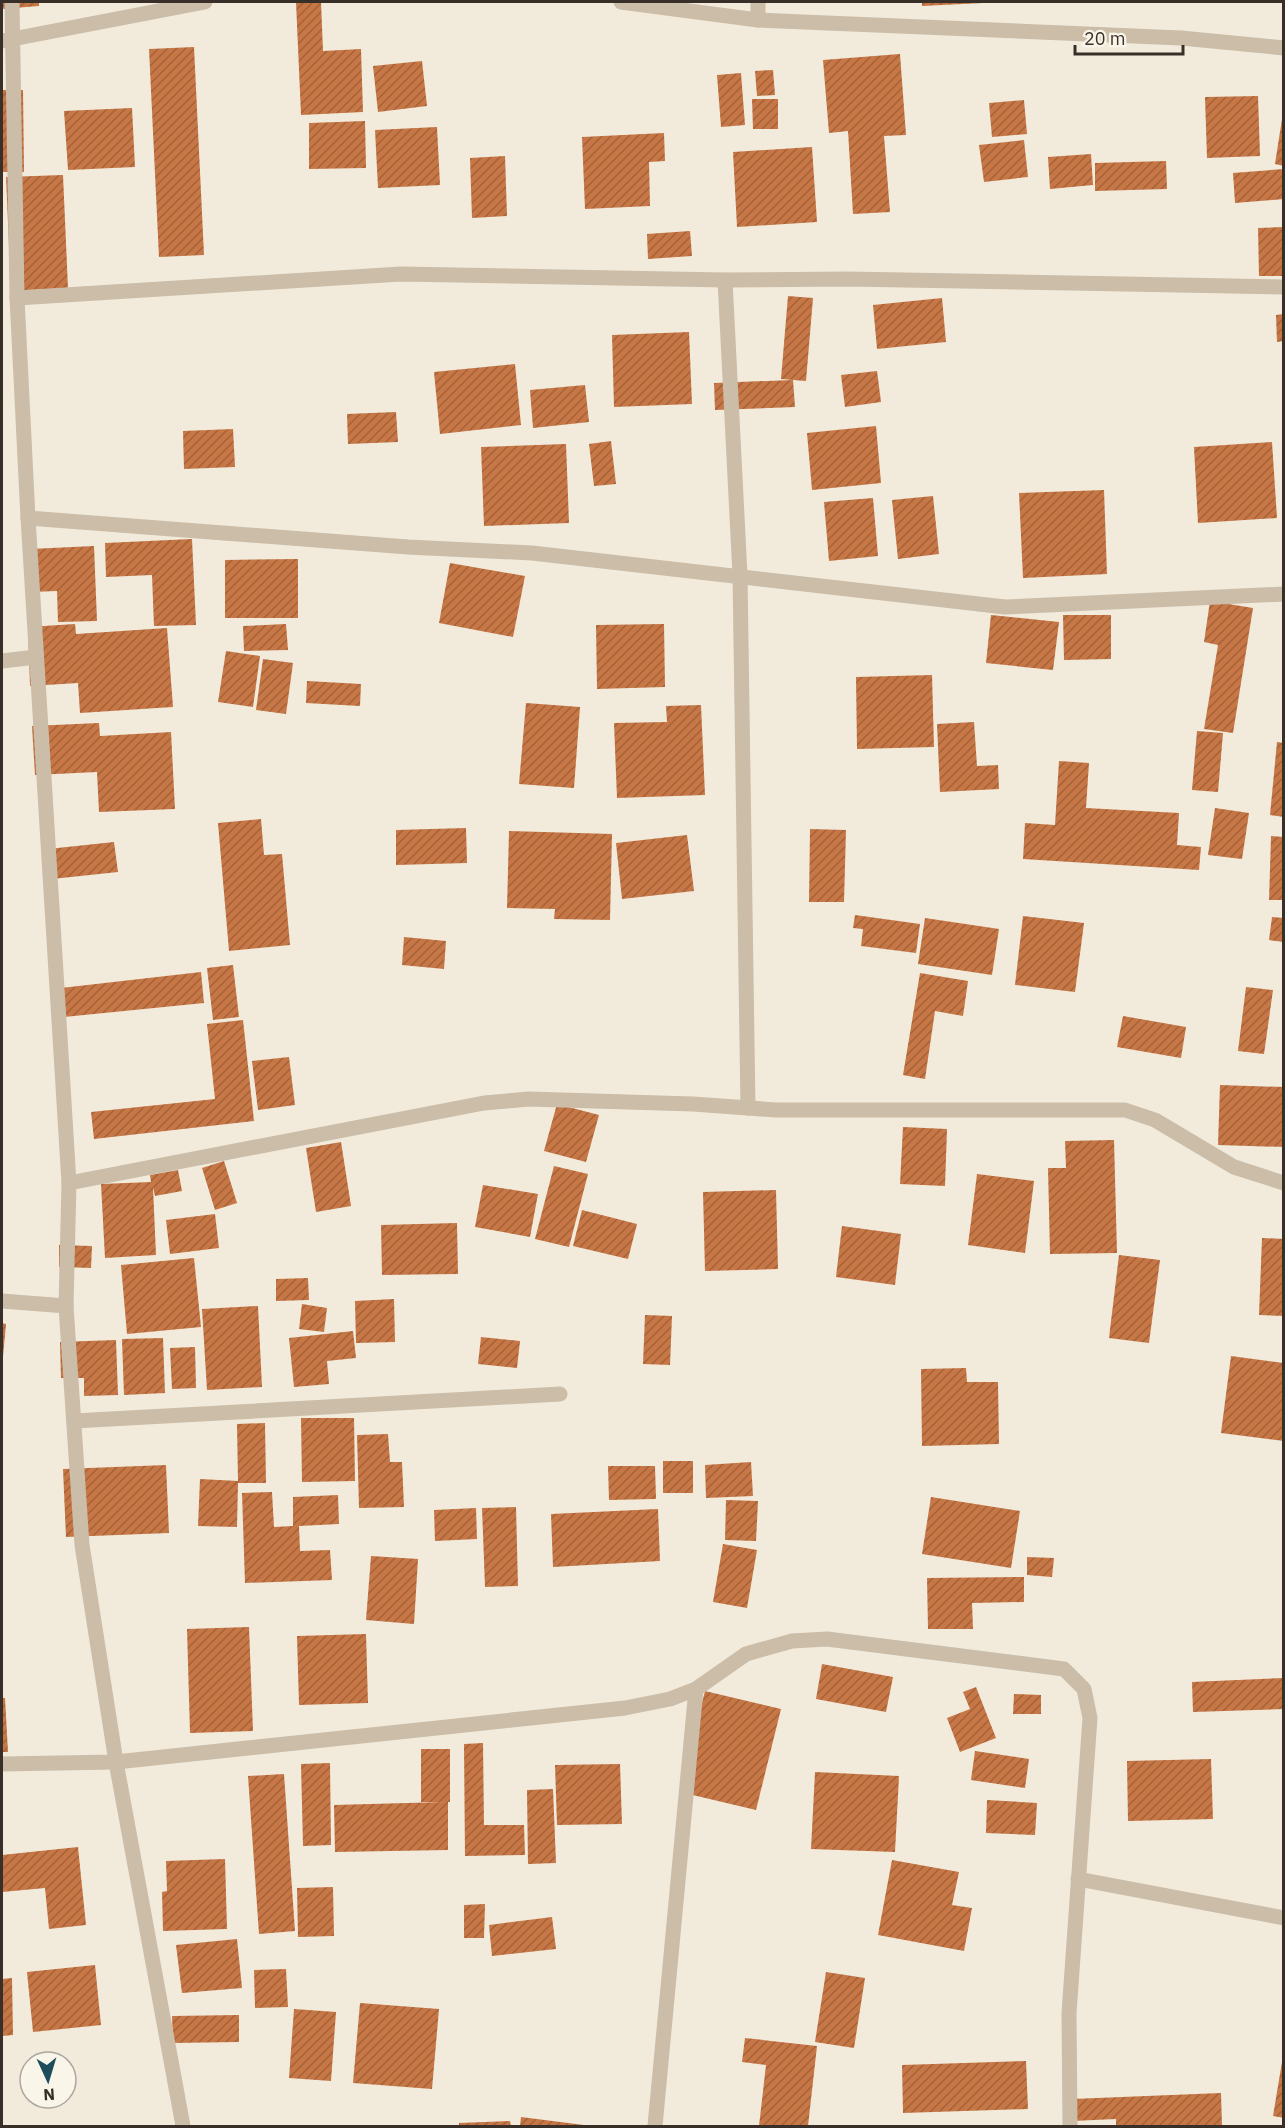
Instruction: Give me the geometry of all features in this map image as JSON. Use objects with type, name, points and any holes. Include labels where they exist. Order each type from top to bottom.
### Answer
[{"type":"street","points":[[12,2],[7,40],[17,298],[36,657],[69,1183],[66,1306],[82,1545],[116,1762],[183,2127]]},
{"type":"street","points":[[7,40],[205,2]]},
{"type":"street","points":[[621,2],[758,20],[1181,38],[1284,48]]},
{"type":"street","points":[[758,2],[758,20]]},
{"type":"street","points":[[17,298],[401,274],[1284,287]]},
{"type":"street","points":[[725,280],[740,575],[748,1108]]},
{"type":"street","points":[[28,518],[408,547],[532,553],[1005,607],[1284,594]]},
{"type":"street","points":[[2,661],[36,657]]},
{"type":"street","points":[[69,1183],[484,1103],[529,1099],[693,1104],[776,1110],[1125,1110],[1155,1120],[1234,1167],[1284,1184]]},
{"type":"street","points":[[2,1301],[66,1306]]},
{"type":"street","points":[[74,1421],[560,1394]]},
{"type":"street","points":[[2,1764],[116,1762],[625,1708],[669,1699],[696,1689],[746,1654],[792,1641],[827,1639],[1064,1669],[1084,1689],[1090,1718],[1069,2013],[1070,2127]]},
{"type":"street","points":[[655,2127],[696,1689]]},
{"type":"street","points":[[1078,1879],[1284,1918]]},
{"type":"building","points":[[2,2],[39,2],[39,6],[2,9]]},
{"type":"building","points":[[296,2],[321,2],[323,51],[361,49],[363,112],[301,115]]},
{"type":"building","points":[[922,2],[983,2],[983,3],[922,6]]},
{"type":"building","points":[[194,47],[204,255],[159,257],[149,49]]},
{"type":"building","points":[[900,54],[906,135],[884,136],[890,212],[853,214],[848,131],[829,133],[823,60]]},
{"type":"building","points":[[422,61],[427,106],[378,112],[373,66]]},
{"type":"building","points":[[773,70],[775,95],[757,96],[755,71]]},
{"type":"building","points":[[741,73],[745,125],[721,127],[717,75]]},
{"type":"building","points":[[2,90],[23,90],[24,172],[2,172]]},
{"type":"building","points":[[1258,96],[1260,156],[1207,158],[1205,97]]},
{"type":"building","points":[[752,99],[778,99],[778,129],[753,129]]},
{"type":"building","points":[[1024,100],[1027,134],[992,137],[989,103]]},
{"type":"building","points":[[132,108],[135,167],[68,170],[64,111]]},
{"type":"building","points":[[1282,119],[1284,119],[1284,166],[1275,164]]},
{"type":"building","points":[[365,121],[366,168],[309,169],[309,123]]},
{"type":"building","points":[[437,127],[440,185],[378,188],[375,130]]},
{"type":"building","points":[[664,133],[665,161],[649,162],[650,206],[585,209],[582,137]]},
{"type":"building","points":[[1024,140],[1028,177],[984,182],[979,145]]},
{"type":"building","points":[[812,147],[817,222],[737,227],[733,152]]},
{"type":"building","points":[[1091,154],[1093,185],[1050,189],[1048,157]]},
{"type":"building","points":[[505,156],[507,216],[472,218],[470,158]]},
{"type":"building","points":[[1166,161],[1167,189],[1095,191],[1095,163]]},
{"type":"building","points":[[1284,169],[1284,199],[1235,203],[1233,173]]},
{"type":"building","points":[[63,175],[68,288],[11,291],[6,177]]},
{"type":"building","points":[[1284,227],[1284,276],[1259,276],[1258,228]]},
{"type":"building","points":[[690,231],[692,256],[648,259],[647,234]]},
{"type":"building","points":[[788,296],[813,298],[806,381],[781,379]]},
{"type":"building","points":[[942,298],[946,342],[877,349],[873,305]]},
{"type":"building","points":[[1284,314],[1284,341],[1277,342],[1276,315]]},
{"type":"building","points":[[689,332],[692,404],[614,407],[612,335]]},
{"type":"building","points":[[515,364],[521,425],[440,434],[434,372]]},
{"type":"building","points":[[877,371],[881,402],[845,407],[841,375]]},
{"type":"building","points":[[793,380],[795,407],[715,410],[714,383]]},
{"type":"building","points":[[585,385],[589,422],[533,428],[530,390]]},
{"type":"building","points":[[396,412],[398,442],[348,444],[347,414]]},
{"type":"building","points":[[876,426],[881,483],[812,490],[807,433]]},
{"type":"building","points":[[233,429],[235,467],[184,469],[183,431]]},
{"type":"building","points":[[611,441],[616,484],[594,486],[589,444]]},
{"type":"building","points":[[1272,442],[1277,518],[1198,523],[1194,447]]},
{"type":"building","points":[[566,444],[569,523],[484,526],[481,447]]},
{"type":"building","points":[[1104,490],[1107,574],[1023,578],[1019,493]]},
{"type":"building","points":[[933,496],[939,554],[898,559],[892,500]]},
{"type":"building","points":[[873,498],[878,556],[829,561],[824,502]]},
{"type":"building","points":[[192,539],[196,625],[154,626],[152,575],[106,577],[105,543]]},
{"type":"building","points":[[94,546],[97,621],[58,622],[57,591],[32,592],[30,549]]},
{"type":"building","points":[[298,559],[298,618],[225,618],[225,560]]},
{"type":"building","points":[[450,563],[525,576],[513,637],[439,623]]},
{"type":"building","points":[[1210,601],[1253,608],[1233,733],[1204,729],[1218,645],[1204,642]]},
{"type":"building","points":[[991,615],[1059,622],[1053,670],[986,663]]},
{"type":"building","points":[[1063,615],[1111,615],[1111,659],[1064,660]]},
{"type":"building","points":[[75,624],[76,634],[167,628],[173,707],[80,713],[78,683],[30,686],[28,627]]},
{"type":"building","points":[[286,624],[288,650],[244,651],[243,626]]},
{"type":"building","points":[[664,624],[665,687],[597,689],[596,625]]},
{"type":"building","points":[[226,651],[260,656],[253,707],[218,702]]},
{"type":"building","points":[[263,659],[293,663],[286,714],[256,710]]},
{"type":"building","points":[[932,675],[934,747],[857,749],[856,677]]},
{"type":"building","points":[[307,681],[361,684],[360,706],[306,703]]},
{"type":"building","points":[[526,703],[580,707],[574,788],[519,784]]},
{"type":"building","points":[[701,705],[705,795],[617,798],[614,723],[667,722],[666,706]]},
{"type":"building","points":[[974,722],[977,766],[998,765],[999,789],[940,792],[937,724]]},
{"type":"building","points":[[99,723],[100,736],[171,732],[175,809],[99,812],[97,772],[35,775],[32,726]]},
{"type":"building","points":[[1197,731],[1223,733],[1218,792],[1192,790]]},
{"type":"building","points":[[1277,742],[1284,743],[1284,817],[1270,815]]},
{"type":"building","points":[[1059,761],[1089,763],[1086,808],[1179,813],[1177,845],[1201,847],[1199,870],[1023,859],[1025,823],[1055,825]]},
{"type":"building","points":[[1215,808],[1249,813],[1242,859],[1208,855]]},
{"type":"building","points":[[261,819],[264,855],[282,854],[290,945],[229,951],[218,823]]},
{"type":"building","points":[[466,828],[467,863],[396,865],[396,830]]},
{"type":"building","points":[[810,829],[846,830],[844,902],[809,902]]},
{"type":"building","points":[[509,831],[612,834],[610,920],[554,919],[555,909],[507,908]]},
{"type":"building","points":[[687,835],[694,891],[622,899],[616,843]]},
{"type":"building","points":[[1271,836],[1284,837],[1284,900],[1269,900]]},
{"type":"building","points":[[114,842],[118,872],[52,879],[48,849]]},
{"type":"building","points":[[855,915],[920,924],[916,953],[861,946],[863,929],[853,928]]},
{"type":"building","points":[[1023,916],[1084,923],[1075,992],[1015,985]]},
{"type":"building","points":[[1272,917],[1284,918],[1284,942],[1269,940]]},
{"type":"building","points":[[925,918],[999,929],[992,975],[918,964]]},
{"type":"building","points":[[404,937],[446,941],[444,969],[402,965]]},
{"type":"building","points":[[233,965],[239,1017],[213,1020],[207,968]]},
{"type":"building","points":[[201,972],[204,1003],[64,1017],[61,988]]},
{"type":"building","points":[[920,973],[968,981],[963,1016],[935,1011],[925,1079],[903,1075]]},
{"type":"building","points":[[1246,987],[1273,990],[1264,1054],[1238,1051]]},
{"type":"building","points":[[1123,1016],[1186,1027],[1181,1058],[1117,1047]]},
{"type":"building","points":[[243,1020],[254,1121],[94,1139],[91,1112],[215,1099],[207,1024]]},
{"type":"building","points":[[289,1057],[295,1105],[258,1110],[252,1061]]},
{"type":"building","points":[[1220,1085],[1284,1087],[1284,1147],[1218,1145]]},
{"type":"building","points":[[557,1104],[599,1115],[586,1162],[544,1151]]},
{"type":"building","points":[[903,1127],[947,1129],[945,1186],[900,1184]]},
{"type":"building","points":[[1114,1140],[1117,1253],[1050,1254],[1048,1168],[1066,1168],[1065,1141]]},
{"type":"building","points":[[341,1142],[351,1206],[316,1212],[306,1148]]},
{"type":"building","points":[[224,1161],[237,1203],[215,1210],[202,1168]]},
{"type":"building","points":[[554,1166],[588,1174],[569,1247],[535,1239]]},
{"type":"building","points":[[178,1170],[182,1191],[155,1196],[153,1187],[156,1255],[105,1258],[101,1184],[151,1182],[150,1175]]},
{"type":"building","points":[[977,1174],[1034,1181],[1025,1253],[968,1245]]},
{"type":"building","points":[[483,1185],[538,1194],[530,1237],[475,1227]]},
{"type":"building","points":[[776,1190],[778,1269],[705,1271],[703,1192]]},
{"type":"building","points":[[582,1210],[637,1224],[628,1259],[573,1246]]},
{"type":"building","points":[[215,1214],[219,1248],[170,1254],[166,1220]]},
{"type":"building","points":[[457,1223],[458,1274],[382,1275],[381,1225]]},
{"type":"building","points":[[842,1226],[901,1234],[895,1285],[836,1277]]},
{"type":"building","points":[[1262,1238],[1284,1239],[1284,1316],[1259,1315]]},
{"type":"building","points":[[59,1245],[92,1246],[91,1268],[59,1267]]},
{"type":"building","points":[[1119,1255],[1160,1260],[1149,1343],[1109,1338]]},
{"type":"building","points":[[194,1258],[201,1327],[127,1334],[121,1265]]},
{"type":"building","points":[[308,1278],[309,1300],[276,1301],[276,1279]]},
{"type":"building","points":[[394,1299],[395,1342],[356,1343],[355,1301]]},
{"type":"building","points":[[302,1304],[327,1308],[324,1332],[299,1329]]},
{"type":"building","points":[[258,1306],[262,1387],[207,1390],[202,1309]]},
{"type":"building","points":[[645,1315],[672,1316],[670,1365],[643,1364]]},
{"type":"building","points":[[2,1323],[6,1324],[3,1357],[2,1357]]},
{"type":"building","points":[[353,1331],[356,1358],[327,1361],[329,1384],[294,1387],[289,1338]]},
{"type":"building","points":[[481,1337],[520,1341],[517,1368],[478,1364]]},
{"type":"building","points":[[163,1338],[165,1393],[124,1395],[122,1339]]},
{"type":"building","points":[[116,1340],[118,1395],[84,1396],[84,1378],[61,1378],[60,1342]]},
{"type":"building","points":[[195,1347],[196,1388],[172,1389],[170,1348]]},
{"type":"building","points":[[1231,1356],[1284,1363],[1284,1441],[1221,1433]]},
{"type":"building","points":[[966,1368],[967,1382],[998,1382],[999,1444],[922,1446],[921,1369]]},
{"type":"building","points":[[301,1418],[354,1418],[355,1481],[302,1482]]},
{"type":"building","points":[[265,1423],[266,1483],[238,1483],[237,1527],[198,1526],[200,1479],[238,1481],[237,1424]]},
{"type":"building","points":[[388,1434],[390,1462],[402,1462],[404,1507],[359,1508],[357,1435]]},
{"type":"building","points":[[663,1461],[693,1461],[693,1493],[663,1493]]},
{"type":"building","points":[[751,1462],[753,1496],[706,1498],[705,1465]]},
{"type":"building","points":[[166,1465],[169,1533],[66,1537],[63,1469]]},
{"type":"building","points":[[608,1466],[655,1466],[656,1499],[609,1500]]},
{"type":"building","points":[[272,1492],[274,1527],[293,1526],[293,1497],[338,1495],[339,1524],[299,1526],[300,1551],[330,1550],[332,1580],[245,1583],[242,1493]]},
{"type":"building","points":[[931,1497],[1020,1511],[1011,1568],[922,1554]]},
{"type":"building","points":[[726,1500],[758,1501],[756,1541],[725,1540]]},
{"type":"building","points":[[516,1507],[518,1586],[485,1587],[482,1508]]},
{"type":"building","points":[[476,1508],[477,1539],[435,1541],[434,1510]]},
{"type":"building","points":[[658,1509],[660,1561],[553,1567],[551,1514]]},
{"type":"building","points":[[723,1544],[757,1550],[747,1608],[713,1602]]},
{"type":"building","points":[[371,1556],[418,1559],[414,1624],[366,1620]]},
{"type":"building","points":[[1027,1557],[1054,1558],[1052,1577],[1027,1575]]},
{"type":"building","points":[[1024,1577],[1024,1602],[972,1603],[973,1629],[928,1629],[927,1578]]},
{"type":"building","points":[[249,1627],[253,1731],[190,1733],[187,1629]]},
{"type":"building","points":[[366,1634],[368,1703],[299,1705],[297,1636]]},
{"type":"building","points":[[822,1664],[893,1677],[886,1712],[816,1699]]},
{"type":"building","points":[[1284,1678],[1284,1709],[1193,1712],[1192,1682]]},
{"type":"building","points":[[976,1687],[996,1738],[960,1752],[947,1718],[970,1709],[963,1692]]},
{"type":"building","points":[[705,1691],[781,1709],[756,1810],[680,1792]]},
{"type":"building","points":[[1014,1694],[1041,1695],[1041,1714],[1013,1714]]},
{"type":"building","points":[[2,1698],[5,1698],[8,1752],[2,1752]]},
{"type":"building","points":[[483,1743],[484,1825],[524,1825],[525,1855],[465,1856],[464,1744]]},
{"type":"building","points":[[421,1749],[450,1749],[448,1850],[335,1852],[334,1805],[444,1802],[421,1802]]},
{"type":"building","points":[[975,1751],[1029,1759],[1025,1788],[971,1780]]},
{"type":"building","points":[[1211,1759],[1213,1819],[1128,1821],[1127,1761]]},
{"type":"building","points":[[330,1763],[331,1845],[303,1846],[301,1764]]},
{"type":"building","points":[[620,1764],[622,1824],[557,1825],[555,1765]]},
{"type":"building","points":[[815,1772],[899,1776],[895,1852],[811,1849]]},
{"type":"building","points":[[284,1774],[295,1931],[259,1934],[248,1776]]},
{"type":"building","points":[[553,1789],[556,1863],[528,1864],[527,1790]]},
{"type":"building","points":[[987,1800],[1037,1803],[1035,1835],[986,1833]]},
{"type":"building","points":[[78,1847],[86,1925],[49,1929],[45,1888],[2,1892],[2,1855]]},
{"type":"building","points":[[225,1859],[227,1929],[163,1931],[162,1892],[167,1891],[166,1861]]},
{"type":"building","points":[[892,1860],[959,1872],[952,1905],[972,1908],[964,1951],[878,1935]]},
{"type":"building","points":[[333,1887],[334,1936],[298,1937],[297,1888]]},
{"type":"building","points":[[485,1904],[484,1938],[464,1938],[464,1905]]},
{"type":"building","points":[[552,1917],[556,1949],[492,1956],[489,1925]]},
{"type":"building","points":[[237,1939],[242,1988],[182,1993],[176,1945]]},
{"type":"building","points":[[95,1965],[101,2025],[33,2032],[27,1972]]},
{"type":"building","points":[[286,1969],[288,2007],[255,2008],[254,1970]]},
{"type":"building","points":[[826,1972],[865,1978],[854,2048],[815,2042]]},
{"type":"building","points":[[12,1978],[13,2035],[2,2036],[2,1979]]},
{"type":"building","points":[[360,2003],[439,2009],[432,2089],[353,2083]]},
{"type":"building","points":[[294,2009],[336,2012],[331,2081],[289,2078]]},
{"type":"building","points":[[239,2015],[239,2042],[173,2043],[172,2016]]},
{"type":"building","points":[[745,2038],[817,2046],[808,2126],[759,2126],[766,2065],[742,2062]]},
{"type":"building","points":[[1026,2061],[1028,2109],[903,2113],[902,2065]]},
{"type":"building","points":[[1282,2062],[1284,2062],[1284,2118],[1273,2116]]},
{"type":"building","points":[[1221,2093],[1222,2126],[1116,2126],[1116,2119],[1073,2121],[1072,2099]]},
{"type":"building","points":[[521,2117],[584,2125],[584,2126],[520,2126]]},
{"type":"building","points":[[510,2121],[511,2126],[459,2126],[459,2123]]}]
